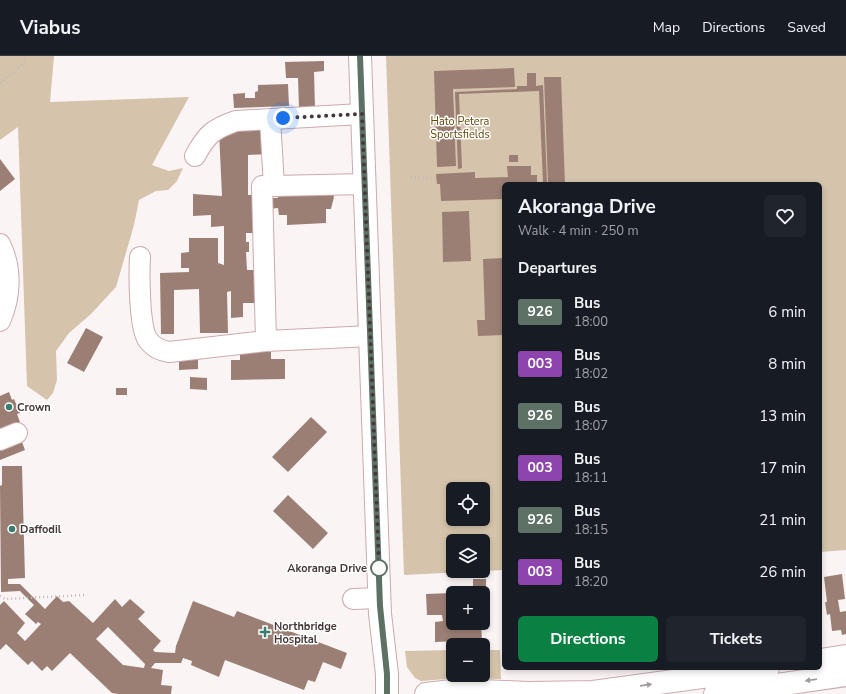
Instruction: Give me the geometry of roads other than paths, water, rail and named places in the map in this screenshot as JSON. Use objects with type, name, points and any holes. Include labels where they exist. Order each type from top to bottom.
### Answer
[{"type":"main road","points":[[360,56],[380,598],[387,674],[387,694]]},
{"type":"main road","points":[[822,660],[845,665]]},
{"type":"main road","points":[[715,694],[845,665]]},
{"type":"main road","points":[[426,694],[460,690],[528,694],[593,692],[753,670]]},
{"type":"lane","points":[[195,156],[205,138],[217,128],[236,121],[362,114]]},
{"type":"lane","points":[[270,119],[274,186]]},
{"type":"lane","points":[[266,341],[262,186],[365,184]]},
{"type":"lane","points":[[0,244],[8,272],[8,288],[6,303],[0,321]]},
{"type":"lane","points":[[140,257],[138,274],[144,333],[154,346],[169,352],[266,341],[371,336]]},
{"type":"lane","points":[[353,599],[380,598]]},
{"type":"place","name":"Crown","points":[[9,407]]},
{"type":"place","name":"Daffodil","points":[[12,529]]},
{"type":"place","name":"Akoranga Drive","points":[[379,568]]},
{"type":"place","name":"Northbridge Hospital","points":[[265,632]]},
{"type":"park label","name":"Hato Petera Sportsfields","points":[[460,127]]}]
